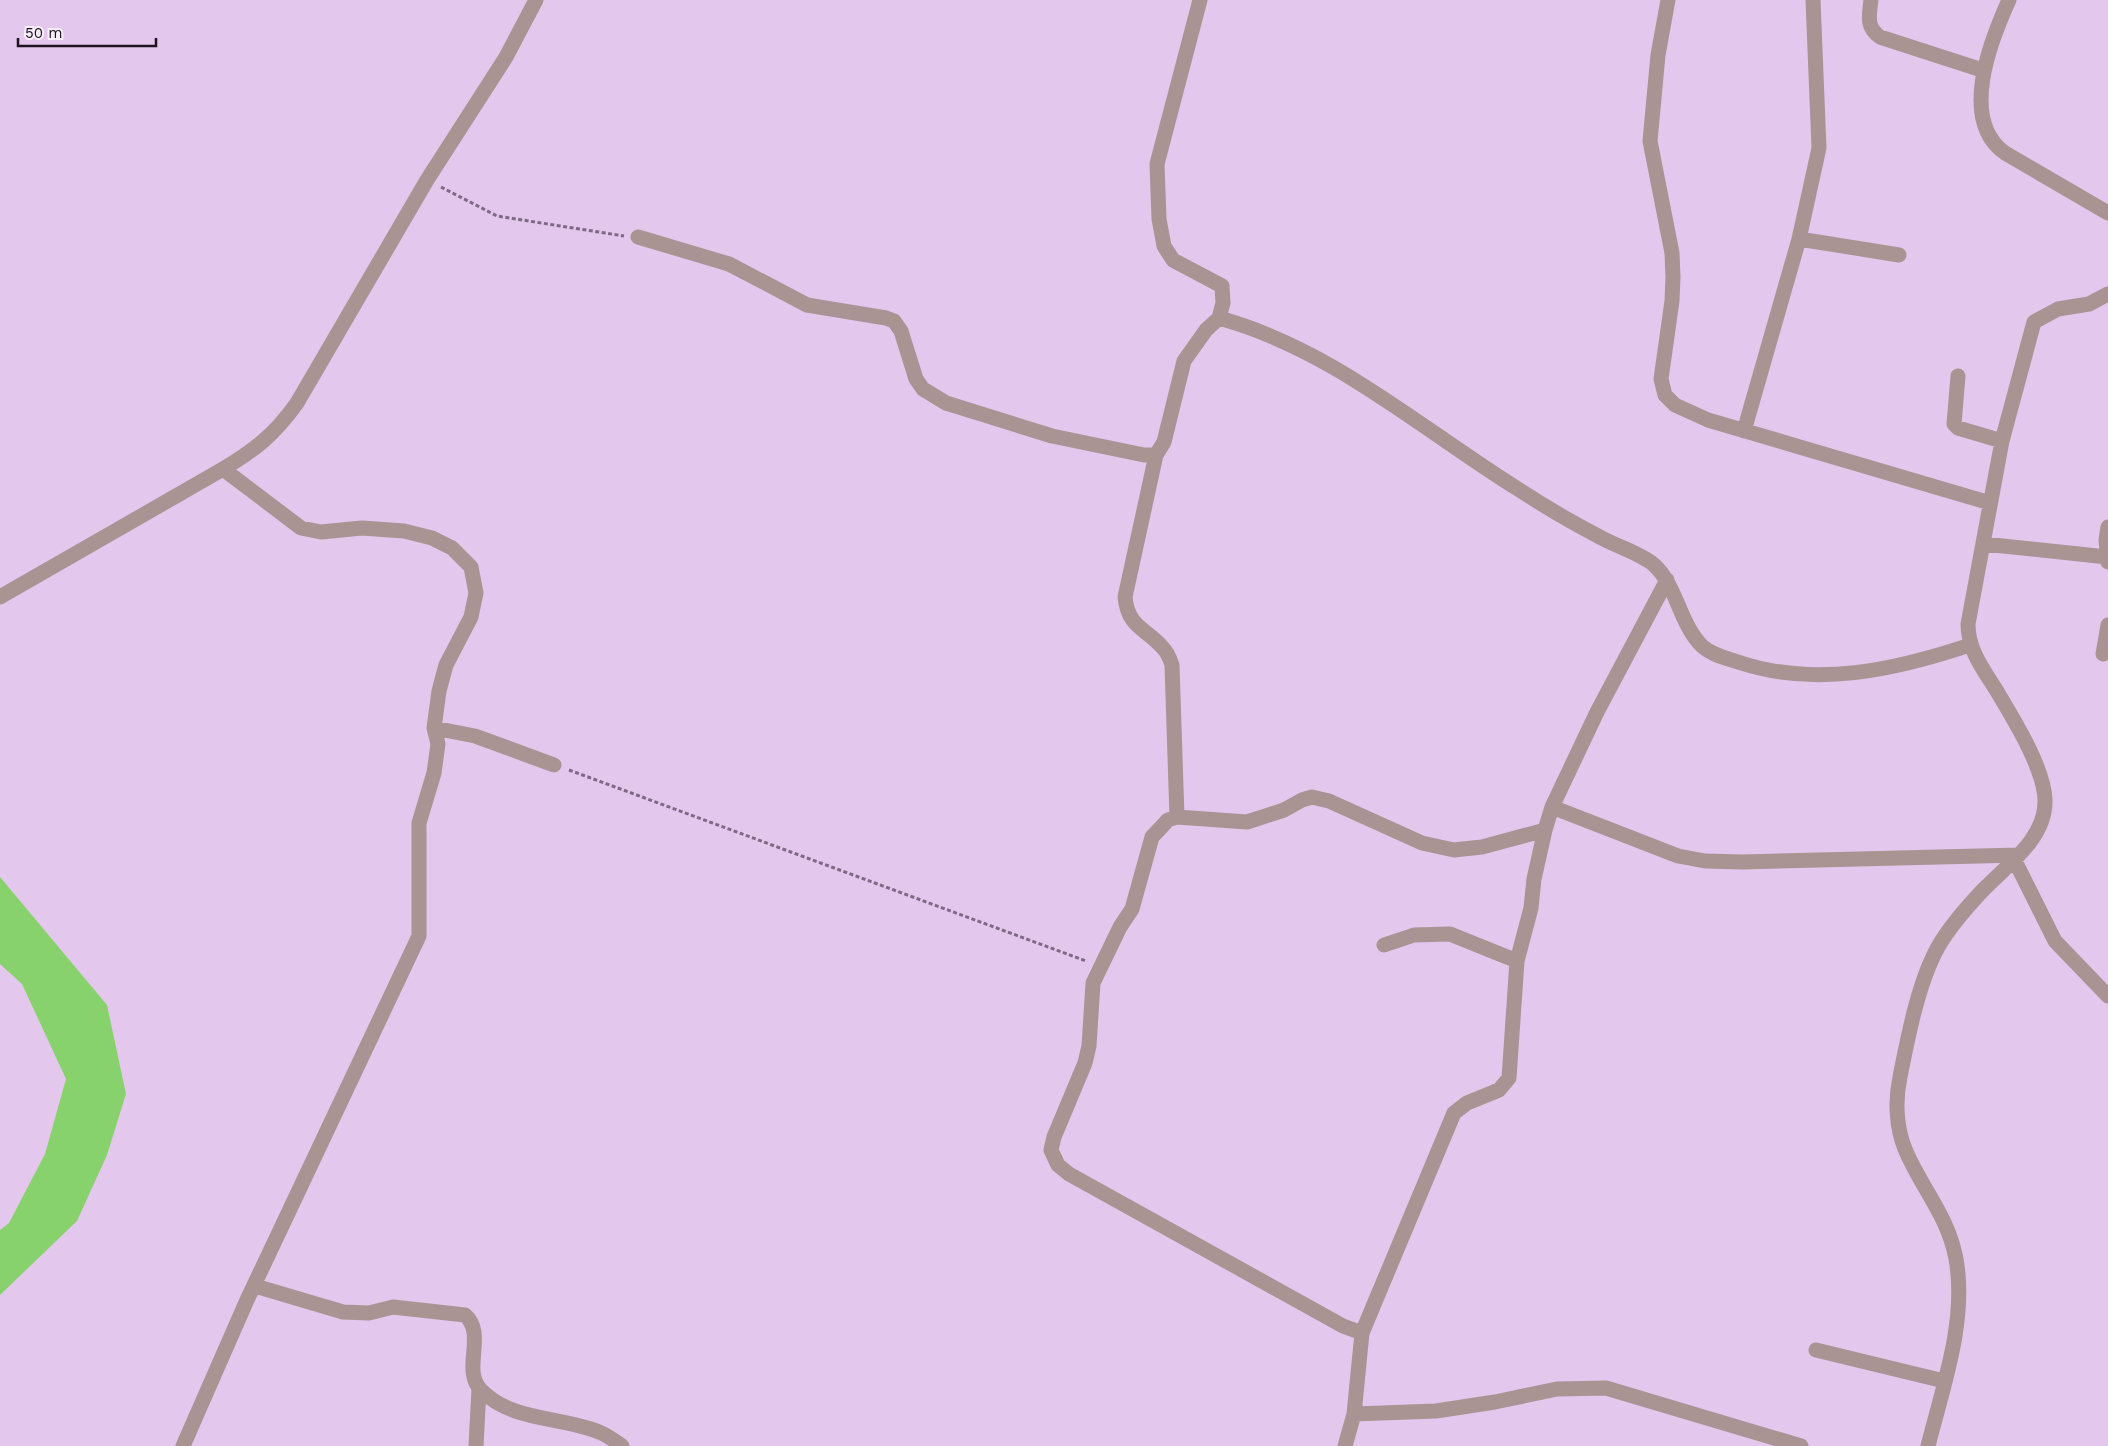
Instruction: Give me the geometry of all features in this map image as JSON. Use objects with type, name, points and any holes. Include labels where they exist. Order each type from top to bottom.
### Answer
[{"type":"street","points":[[0,597],[223,469],[255,449],[281,426],[428,180],[506,57],[536,0]]},
{"type":"street","points":[[1178,817],[1172,665],[1165,649],[1144,633],[1133,620],[1126,609],[1125,597],[1156,455],[1164,442],[1184,361],[1206,330],[1219,318],[1223,303],[1222,286],[1173,260],[1164,246],[1159,219],[1157,164],[1200,0]]},
{"type":"street","points":[[1668,0],[1658,55],[1650,142],[1672,254],[1672,301],[1661,379],[1665,395],[1675,406],[1708,420],[1990,503]]},
{"type":"street","points":[[1744,431],[1800,239],[1819,148],[1813,0]]},
{"type":"street","points":[[1871,0],[1868,20],[1872,32],[1880,38],[1982,70]]},
{"type":"street","points":[[2009,0],[1982,70],[1981,115],[1986,131],[1996,147],[2108,213]]},
{"type":"street","points":[[638,238],[729,264],[807,305],[886,318],[894,321],[901,331],[916,379],[923,389],[946,403],[1052,436],[1144,456],[1156,455]]},
{"type":"street","points":[[1800,239],[1899,255]]},
{"type":"street","points":[[1928,1446],[1956,1328],[1958,1294],[1956,1259],[1944,1219],[1905,1150],[1900,1134],[1898,1115],[1899,1079],[1924,980],[1937,949],[1965,910],[2017,857],[2038,830],[2043,816],[2044,790],[2039,772],[1970,645],[1968,624],[2002,441],[2034,322],[2058,308],[2089,304],[2108,294]]},
{"type":"street","points":[[1219,318],[1264,331],[1325,361],[1369,388],[1518,489],[1597,536],[1652,563],[1667,580],[1690,630],[1704,647],[1717,655],[1752,667],[1809,676],[1862,672],[1898,666],[1970,645]]},
{"type":"street","points":[[1958,376],[1954,424],[1958,428],[2002,441]]},
{"type":"street","points":[[183,1446],[255,1286],[419,936],[419,823],[432,784],[438,744],[434,728],[439,691],[446,665],[471,617],[476,593],[471,567],[452,548],[418,534],[362,528],[321,532],[301,528],[223,469]]},
{"type":"street","points":[[1984,544],[2107,559],[2106,540],[2108,527]]},
{"type":"street","points":[[1345,1446],[1354,1414],[1362,1333],[1454,1113],[1467,1103],[1499,1090],[1509,1078],[1517,961],[1531,908],[1534,879],[1545,830],[1552,808],[1639,630],[1667,580]]},
{"type":"street","points":[[2103,654],[2108,625]]},
{"type":"street","points":[[434,728],[475,736],[554,764]]},
{"type":"street","points":[[1362,1333],[1343,1326],[1192,1244],[1058,1165],[1051,1150],[1054,1137],[1085,1063],[1089,1046],[1091,995],[1096,976],[1132,909],[1152,837],[1168,820],[1178,817],[1247,822],[1284,810],[1312,797],[1329,801],[1422,843],[1454,850],[1482,847],[1545,830]]},
{"type":"street","points":[[1552,808],[1678,856],[1704,860],[1742,862],[2017,857]]},
{"type":"street","points":[[2017,857],[2055,941],[2108,996]]},
{"type":"street","points":[[1384,945],[1414,935],[1450,934],[1517,961]]},
{"type":"street","points":[[255,1286],[343,1312],[358,1314],[393,1307],[465,1314],[472,1320],[475,1330],[474,1370],[479,1388],[476,1446]]},
{"type":"street","points":[[1816,1350],[1944,1381]]},
{"type":"street","points":[[479,1388],[507,1409],[599,1432],[622,1446]]},
{"type":"street","points":[[1354,1414],[1436,1411],[1557,1390],[1606,1388],[1801,1446]]},
{"type":"path","points":[[428,180],[497,216],[638,238]]},
{"type":"path","points":[[554,764],[1071,957],[1102,965]]},
{"type":"shaded area","points":[[0,877],[107,1005],[126,1094],[107,1155],[77,1221],[0,1295],[0,1230],[9,1223],[45,1154],[66,1079],[22,984],[0,964]]}]
